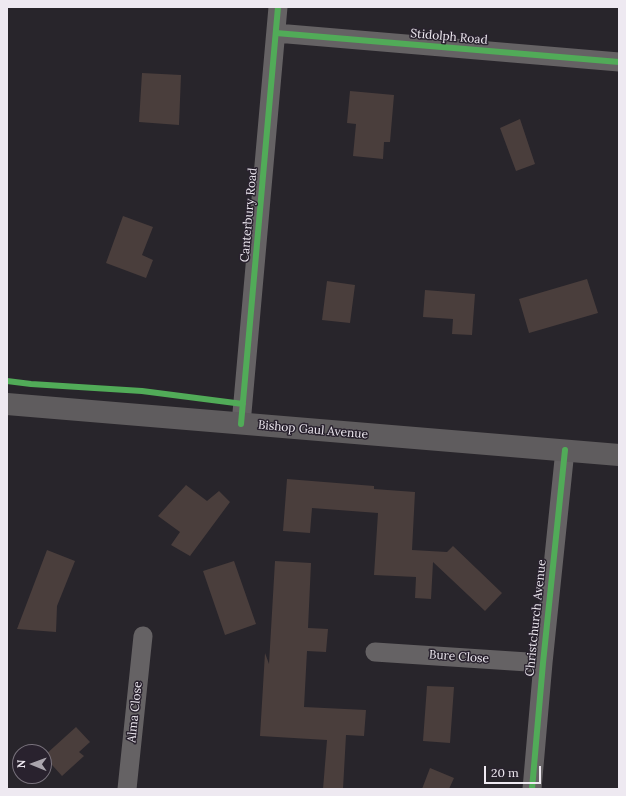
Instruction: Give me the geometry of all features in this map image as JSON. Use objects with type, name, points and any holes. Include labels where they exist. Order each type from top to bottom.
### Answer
[{"type":"main road","name":"Bishop Gaul Avenue","points":[[7,404],[565,450],[619,456]]},
{"type":"street","name":"Canterbury Road","points":[[241,424],[278,7]]},
{"type":"street","name":"Stidolph Road","points":[[276,33],[619,62]]},
{"type":"street","name":"Christchurch Avenue","points":[[532,789],[542,663],[565,450]]},
{"type":"street","name":"Alma Close","points":[[127,789],[143,636]]},
{"type":"street","name":"Bure Close","points":[[375,652],[542,663]]},
{"type":"building","points":[[142,73],[181,75],[179,125],[139,122]]},
{"type":"building","points":[[350,91],[394,95],[390,142],[384,142],[383,159],[353,156],[356,124],[347,123]]},
{"type":"building","points":[[520,119],[535,164],[516,171],[500,128]]},
{"type":"building","points":[[123,216],[153,227],[142,255],[153,260],[146,278],[106,263]]},
{"type":"building","points":[[587,279],[598,313],[529,333],[519,299]]},
{"type":"building","points":[[327,281],[355,285],[350,323],[322,320]]},
{"type":"building","points":[[425,290],[475,294],[472,335],[452,334],[453,319],[423,317]]},
{"type":"building","points":[[287,479],[374,486],[374,489],[415,492],[412,550],[447,552],[453,546],[502,593],[485,611],[433,562],[431,599],[415,598],[416,577],[374,575],[378,513],[312,508],[310,533],[283,531]]},
{"type":"building","points":[[186,485],[207,501],[219,491],[230,502],[190,556],[171,545],[180,532],[158,516]]},
{"type":"building","points":[[47,550],[75,561],[57,606],[56,632],[17,629]]},
{"type":"building","points":[[234,561],[256,624],[225,635],[203,571]]},
{"type":"building","points":[[275,561],[311,563],[308,628],[328,629],[326,652],[307,651],[304,707],[366,710],[364,736],[346,735],[343,789],[323,789],[327,740],[260,736],[265,653],[269,664]]},
{"type":"building","points":[[427,686],[454,687],[450,743],[423,741]]},
{"type":"building","points":[[76,727],[90,742],[79,752],[84,756],[62,776],[52,765],[52,749]]},
{"type":"building","points":[[430,768],[454,778],[449,789],[422,789]]},
{"type":"cycle path","points":[[241,424],[278,7]]},
{"type":"cycle path","points":[[276,33],[619,62]]},
{"type":"cycle path","points":[[7,381],[31,384],[142,391],[243,404]]},
{"type":"cycle path","points":[[532,789],[543,663],[565,450]]}]
